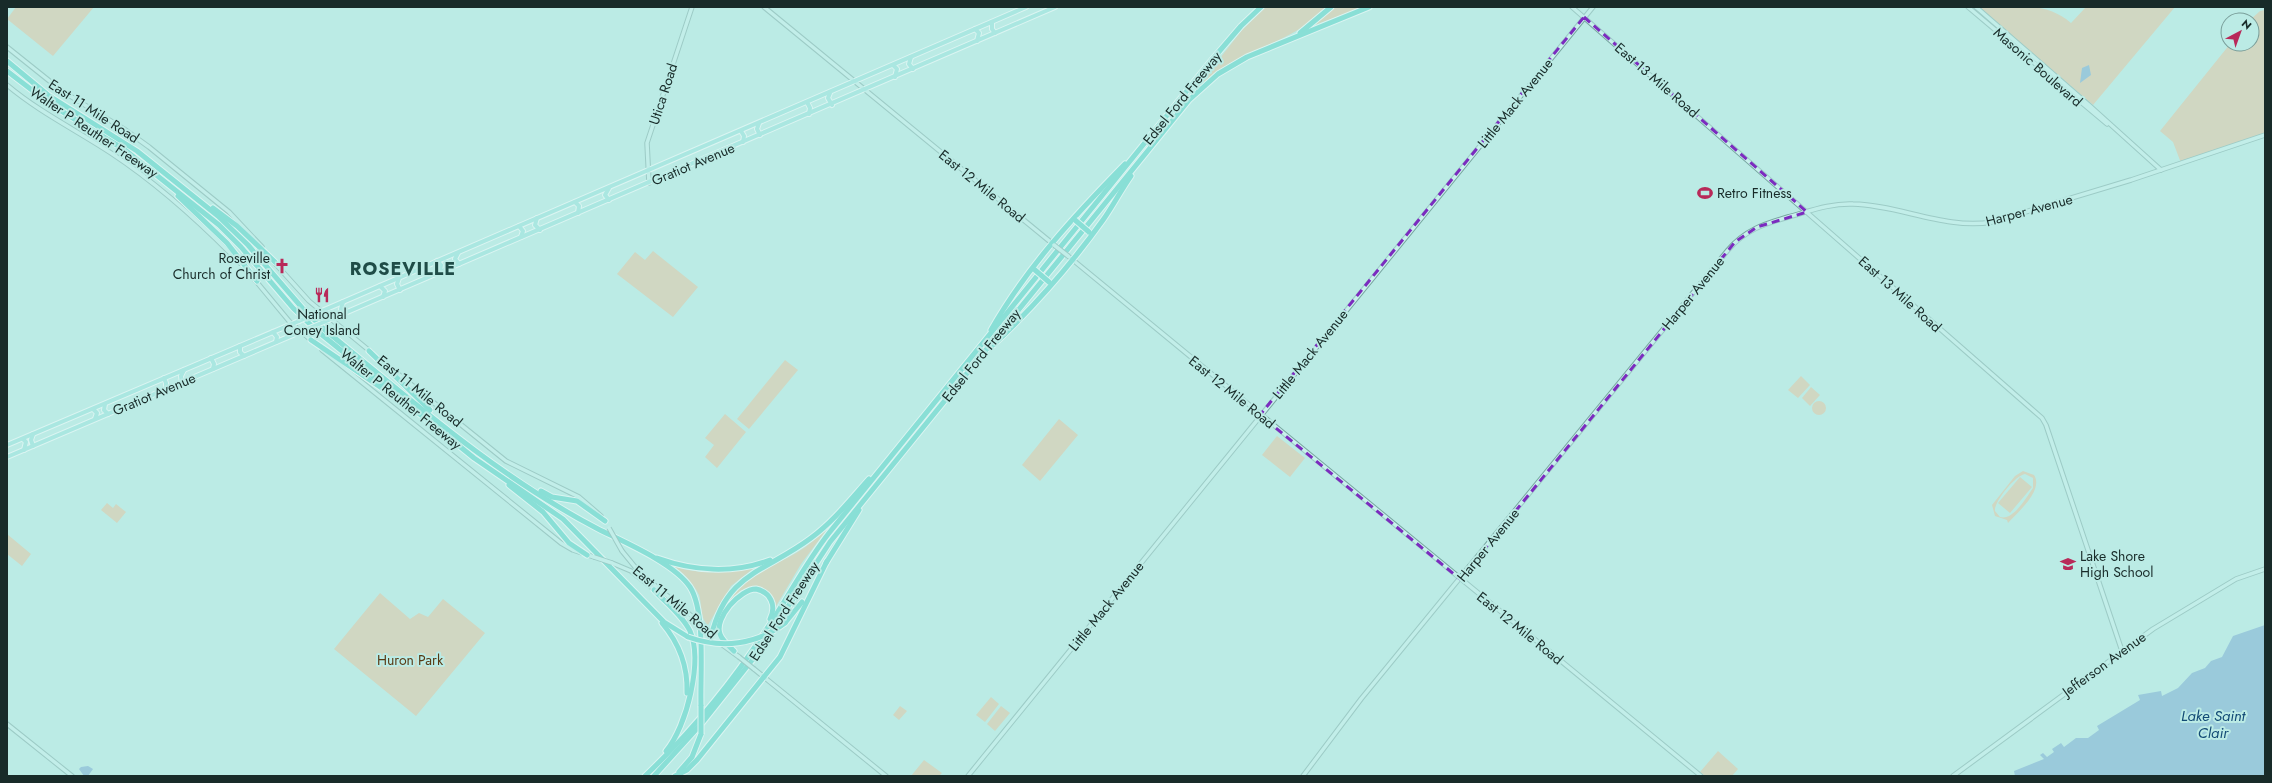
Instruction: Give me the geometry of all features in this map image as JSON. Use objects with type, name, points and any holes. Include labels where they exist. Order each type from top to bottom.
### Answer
[{"type":"highway","points":[[1248,18],[1257,7]]},
{"type":"highway","name":"Edsel Ford Freeway","points":[[644,776],[703,713],[766,632],[817,548],[1211,61],[1248,18],[1262,7]]},
{"type":"highway","points":[[1292,38],[1331,7]]},
{"type":"highway","name":"Edsel Ford Freeway","points":[[654,776],[702,723],[752,661],[815,562],[863,501],[1182,108],[1218,74],[1246,57],[1369,7]]},
{"type":"highway","name":"Walter P Reuther Freeway","points":[[7,62],[48,95],[126,143],[174,181],[238,235],[294,299],[321,326],[472,448],[504,471],[582,521],[645,553]]},
{"type":"highway","name":"Walter P Reuther Freeway","points":[[7,70],[46,102],[114,143],[230,236],[293,308],[316,330],[425,419],[498,475],[563,519],[630,588]]},
{"type":"highway","points":[[982,345],[1018,287],[1073,220],[1167,117]]},
{"type":"highway","points":[[978,360],[1008,331],[1051,282],[1073,260],[1144,155]]},
{"type":"highway","points":[[142,164],[216,231],[257,281]]},
{"type":"highway","points":[[174,181],[236,226],[275,262]]},
{"type":"highway","points":[[1073,220],[1090,234]]},
{"type":"highway","points":[[1034,268],[1051,282]]},
{"type":"highway","points":[[311,340],[425,419]]},
{"type":"highway","points":[[369,351],[398,381],[472,448]]},
{"type":"highway","points":[[711,635],[721,608],[739,583],[754,571],[796,548],[821,530],[892,456]]},
{"type":"highway","points":[[504,471],[548,496],[578,501],[605,521]]},
{"type":"highway","points":[[498,475],[543,512],[569,543],[587,555]]},
{"type":"highway","points":[[630,588],[664,622],[688,637],[709,643],[739,643],[764,636],[785,623],[801,604],[863,501]]},
{"type":"highway","points":[[645,553],[686,567],[725,569],[765,562],[796,548]]},
{"type":"highway","points":[[645,553],[678,574],[688,585],[696,600],[699,617],[701,706],[700,734],[692,757],[675,776]]},
{"type":"highway","points":[[675,776],[687,770],[697,760],[784,652],[798,617],[827,561]]},
{"type":"highway","points":[[630,588],[665,628],[680,650],[688,685],[685,712]]},
{"type":"highway","points":[[734,651],[720,634],[719,623],[727,610],[743,592],[750,589],[758,590],[767,594],[771,600],[772,615],[766,632]]},
{"type":"highway","points":[[644,776],[674,739],[685,712],[694,669],[694,648],[692,636],[684,621],[654,590]]},
{"type":"main road","name":"Utica Road","points":[[649,183],[647,143],[692,7]]},
{"type":"main road","name":"East 12 Mile Road","points":[[764,7],[1700,776]]},
{"type":"main road","name":"Gratiot Avenue","points":[[7,445],[400,278],[1026,7]]},
{"type":"main road","name":"Gratiot Avenue","points":[[7,457],[832,105],[1054,7]]},
{"type":"main road","name":"East 13 Mile Road","points":[[1572,7],[2044,421],[2122,651]]},
{"type":"main road","name":"Little Mack Avenue","points":[[968,776],[1593,7]]},
{"type":"main road","name":"Masonic Boulevard","points":[[1968,7],[2088,110],[2110,126]]},
{"type":"main road","name":"Masonic Boulevard","points":[[1976,7],[2074,91],[2110,126],[2161,170]]},
{"type":"main road","points":[[1982,19],[1984,16],[1994,23]]},
{"type":"main road","points":[[992,22],[992,29],[995,33]]},
{"type":"main road","points":[[976,29],[979,33],[978,41]]},
{"type":"main road","points":[[2011,44],[2014,44],[2021,49],[2022,46]]},
{"type":"main road","name":"East 11 Mile Road","points":[[7,47],[56,87],[130,133],[229,212],[275,262],[297,290],[330,320],[506,461],[579,497],[592,507],[605,521],[626,558],[640,573],[705,627],[711,635],[886,776]]},
{"type":"main road","points":[[912,57],[910,64],[913,69]]},
{"type":"main road","points":[[2027,58],[2042,68],[2046,68]]},
{"type":"main road","points":[[893,65],[897,69],[895,76]]},
{"type":"main road","name":"East 11 Mile Road","points":[[7,85],[28,102],[126,164],[204,227],[257,281],[292,324],[301,332],[561,543],[573,550],[620,565],[635,574],[705,632],[734,651],[739,657]]},
{"type":"main road","points":[[2067,92],[2074,91]]},
{"type":"main road","points":[[830,92],[828,98],[832,105]]},
{"type":"main road","points":[[2079,96],[2079,102]]},
{"type":"main road","points":[[807,102],[810,108],[808,114]]},
{"type":"main road","points":[[2088,110],[2090,106]]},
{"type":"main road","points":[[760,123],[757,129],[760,135]]},
{"type":"main road","points":[[741,131],[744,136],[743,142]]},
{"type":"main road","name":"Harper Avenue","points":[[1303,776],[1361,699],[1735,242],[1757,226],[1833,205],[1855,204],[1961,223],[1981,224],[2017,216],[2265,135]]},
{"type":"main road","points":[[609,188],[605,195],[609,200]]},
{"type":"main road","points":[[575,202],[579,206],[578,213]]},
{"type":"main road","points":[[538,218],[536,225],[540,230]]},
{"type":"main road","points":[[519,226],[523,231],[520,238]]},
{"type":"main road","points":[[459,252],[456,259],[459,264]]},
{"type":"main road","points":[[437,261],[441,265],[439,273]]},
{"type":"main road","points":[[400,278],[397,284],[400,290]]},
{"type":"main road","points":[[380,286],[385,290],[383,297]]},
{"type":"main road","points":[[343,302],[341,309],[345,313]]},
{"type":"main road","points":[[273,332],[277,336],[276,342]]},
{"type":"main road","points":[[240,346],[240,352],[244,356]]},
{"type":"main road","points":[[211,358],[214,364],[213,369]]},
{"type":"main road","points":[[182,382],[181,376],[184,370]]},
{"type":"main road","points":[[164,378],[166,389]]},
{"type":"main road","points":[[105,404],[104,410],[108,414]]},
{"type":"main road","points":[[93,409],[97,413],[95,419]]},
{"type":"main road","points":[[33,446],[31,440],[34,434]]},
{"type":"main road","points":[[23,439],[26,442],[24,450]]},
{"type":"main road","points":[[620,565],[625,563],[626,558]]},
{"type":"main road","name":"Jefferson Avenue","points":[[1953,776],[2156,627],[2236,579],[2265,568]]},
{"type":"main road","points":[[8,725],[72,776]]},
{"type":"highlighted area","points":[[1584,17],[1807,212],[1757,227],[1735,242],[1460,579],[1260,415]]},
{"type":"green space","points":[[2027,6],[2050,11],[2071,23],[2086,7],[2175,7],[2093,105],[1978,7]]},
{"type":"green space","points":[[16,7],[94,7],[53,56],[7,19]]},
{"type":"green space","points":[[1266,7],[1329,7],[1291,34],[1224,67],[1202,84],[1191,95],[1242,30]]},
{"type":"green space","points":[[1335,7],[1363,7],[1312,26]]},
{"type":"green space","points":[[2265,10],[2265,135],[2181,163],[2173,142],[2160,131],[2224,52],[2260,52],[2260,11]]},
{"type":"green space","points":[[653,251],[698,287],[673,317],[617,274],[635,252],[645,260]]},
{"type":"green space","points":[[785,360],[798,370],[749,429],[737,419]]},
{"type":"green space","points":[[1801,376],[1810,385],[1798,398],[1788,390]]},
{"type":"green space","points":[[1811,387],[1820,395],[1810,406],[1802,398]]},
{"type":"green space","points":[[1819,401],[1824,403],[1826,408],[1824,413],[1819,415],[1814,413],[1812,408],[1814,403]]},
{"type":"green space","points":[[725,414],[746,432],[717,468],[705,457],[714,445],[705,438]]},
{"type":"green space","points":[[1059,419],[1078,435],[1040,481],[1022,465]]},
{"type":"green space","points":[[1277,436],[1305,458],[1290,477],[1262,455]]},
{"type":"green space","points":[[2023,471],[2034,475],[2036,487],[2033,494],[2023,507],[2008,523],[2007,520],[1995,516],[1992,505],[2015,476]],"holes":[[[2025,474],[2033,478],[2033,488],[2019,508],[2010,516],[2000,517],[1995,511],[1998,501],[2006,489],[2021,475]]]},
{"type":"green space","points":[[2020,477],[2032,487],[2010,513],[1998,503]]},
{"type":"green space","points":[[107,503],[113,508],[116,504],[126,512],[117,523],[101,510]]},
{"type":"green space","points":[[828,528],[801,564],[775,608],[773,599],[765,590],[753,586],[740,591],[723,610],[737,590],[755,576],[800,550]]},
{"type":"green space","points":[[7,534],[31,554],[22,566],[7,554]]},
{"type":"green space","points":[[673,566],[703,572],[734,571],[754,568],[731,586],[708,625],[704,619],[697,591],[688,579]]},
{"type":"green space","name":"Huron Park","points":[[380,593],[410,619],[419,613],[428,617],[443,599],[485,633],[416,716],[334,649]]},
{"type":"green space","points":[[991,697],[999,704],[985,722],[976,715]]},
{"type":"green space","points":[[900,706],[907,711],[899,720],[893,715]]},
{"type":"green space","points":[[1001,706],[1010,713],[995,731],[987,724]]},
{"type":"green space","points":[[1718,751],[1738,769],[1732,776],[1705,776],[1700,772]]},
{"type":"green space","points":[[924,760],[942,773],[939,776],[911,776]]},
{"type":"water","points":[[2089,65],[2091,75],[2080,83],[2082,68]]},
{"type":"water","name":"Lake Saint Clair","points":[[2265,625],[2265,776],[2015,776],[2014,771],[2044,759],[2040,755],[2043,753],[2047,757],[2054,752],[2052,749],[2061,743],[2064,747],[2076,738],[2088,738],[2099,730],[2097,726],[2140,700],[2138,695],[2161,691],[2162,696],[2178,688],[2192,673],[2205,668],[2211,661],[2222,657],[2233,636]]},
{"type":"water","points":[[88,766],[93,769],[88,776],[84,776],[79,769],[81,767]]},
{"type":"place","name":"Retro Fitness","points":[[1705,193]]},
{"type":"place","name":"Roseville Church of Christ","points":[[282,266]]},
{"type":"place","name":"National Coney Island","points":[[322,295]]},
{"type":"place","name":"Lake Shore High School","points":[[2068,564]]},
{"type":"district","name":"ROSEVILLE","points":[[403,269]]}]
